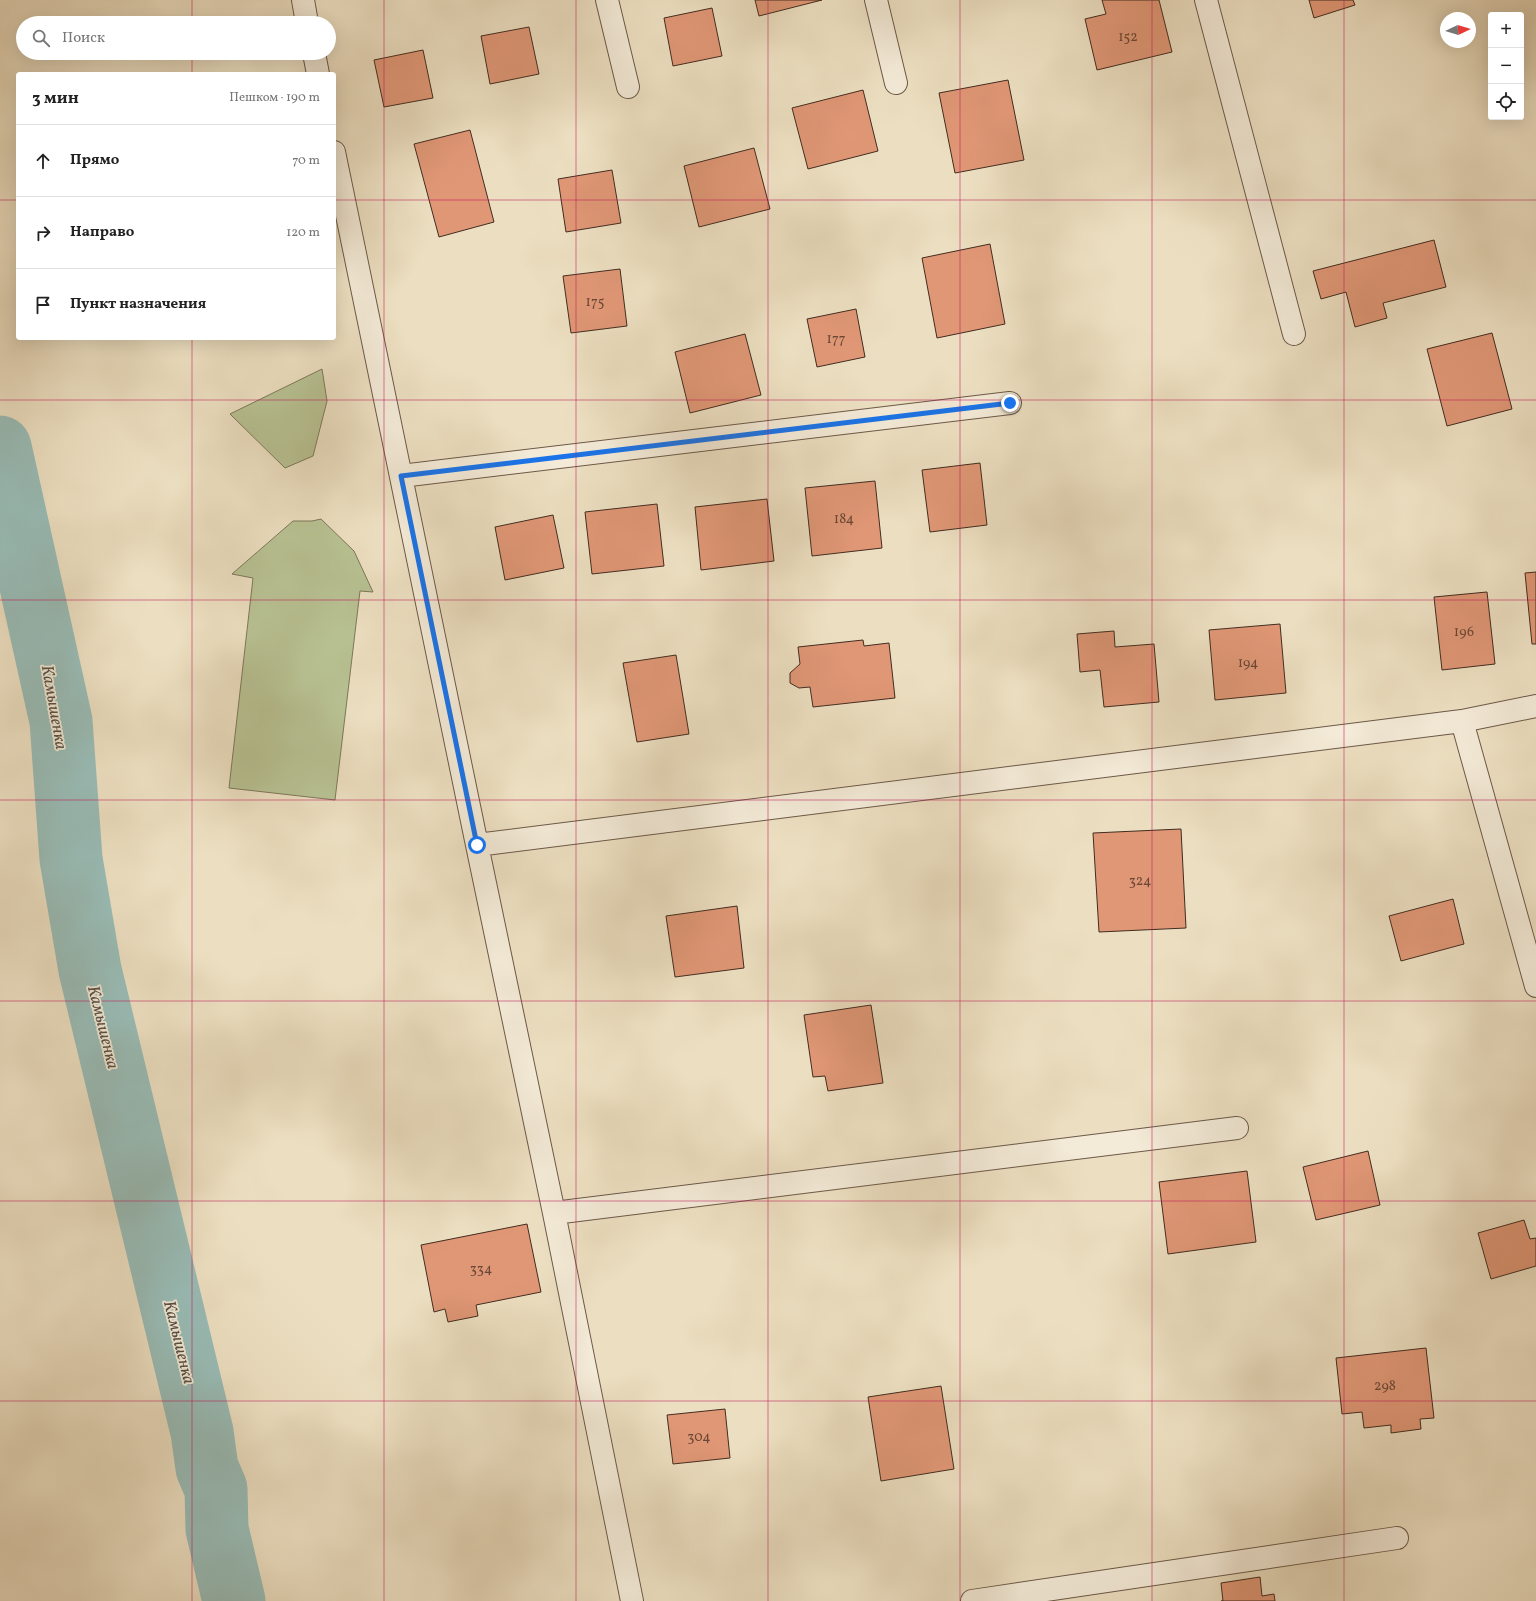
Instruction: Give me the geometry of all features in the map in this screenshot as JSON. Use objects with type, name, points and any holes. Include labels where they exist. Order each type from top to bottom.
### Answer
[{"type":"lane","points":[[303,0],[306,16]]},
{"type":"lane","points":[[606,0],[628,87]]},
{"type":"lane","points":[[876,0],[896,83]]},
{"type":"lane","points":[[1206,0],[1294,334]]},
{"type":"lane","points":[[315,60],[318,72]]},
{"type":"lane","points":[[336,162],[554,1213],[632,1601]]},
{"type":"lane","points":[[401,476],[1010,403]]},
{"type":"lane","points":[[477,845],[1462,721],[1536,706]]},
{"type":"lane","points":[[1462,721],[1536,986]]},
{"type":"lane","points":[[554,1213],[1237,1128]]},
{"type":"lane","points":[[972,1601],[1397,1538]]},
{"type":"green space","points":[[322,369],[327,401],[313,456],[285,468],[230,414]]},
{"type":"green space","points":[[321,519],[354,551],[373,592],[360,591],[335,800],[229,788],[253,578],[232,574],[293,521],[312,521]]},
{"type":"building","points":[[755,0],[822,0],[759,16]]},
{"type":"building","points":[[1102,0],[1159,0],[1172,52],[1097,70],[1085,19],[1106,14]]},
{"type":"building","points":[[1309,0],[1353,0],[1355,5],[1314,18]]},
{"type":"building","points":[[712,8],[722,56],[673,66],[664,18]]},
{"type":"building","points":[[529,27],[539,74],[490,84],[481,36]]},
{"type":"building","points":[[423,50],[433,98],[384,107],[374,60]]},
{"type":"building","points":[[1008,80],[1024,160],[955,173],[939,93]]},
{"type":"building","points":[[863,90],[878,151],[808,169],[792,108]]},
{"type":"building","points":[[470,130],[494,222],[439,237],[414,144]]},
{"type":"building","points":[[754,148],[770,209],[699,227],[684,166]]},
{"type":"building","points":[[612,170],[621,223],[566,232],[558,179]]},
{"type":"building","points":[[1434,240],[1446,287],[1383,303],[1387,318],[1355,327],[1346,292],[1321,299],[1313,271]]},
{"type":"building","points":[[990,244],[1005,324],[937,338],[922,258]]},
{"type":"building","points":[[620,269],[627,326],[571,333],[563,276]]},
{"type":"building","points":[[856,309],[865,357],[817,367],[807,319]]},
{"type":"building","points":[[1492,333],[1512,409],[1447,426],[1427,349]]},
{"type":"building","points":[[745,334],[761,395],[690,413],[675,352]]},
{"type":"building","points":[[980,463],[987,525],[930,532],[922,470]]},
{"type":"building","points":[[875,481],[882,548],[812,556],[805,488]]},
{"type":"building","points":[[767,499],[774,561],[701,570],[695,507]]},
{"type":"building","points":[[657,504],[664,566],[592,574],[585,512]]},
{"type":"building","points":[[553,515],[564,568],[505,580],[495,527]]},
{"type":"building","points":[[1536,572],[1536,644],[1532,644],[1525,573]]},
{"type":"building","points":[[1487,592],[1495,664],[1442,670],[1434,597]]},
{"type":"building","points":[[1280,624],[1286,693],[1215,700],[1209,630]]},
{"type":"building","points":[[1114,631],[1115,647],[1154,644],[1159,702],[1104,707],[1100,670],[1080,672],[1077,634]]},
{"type":"building","points":[[863,640],[864,646],[889,643],[895,698],[813,707],[810,687],[799,688],[790,683],[790,673],[800,664],[798,647]]},
{"type":"building","points":[[676,655],[689,734],[637,742],[623,663]]},
{"type":"building","points":[[1181,829],[1186,928],[1099,932],[1093,833]]},
{"type":"building","points":[[1453,899],[1464,944],[1401,961],[1389,916]]},
{"type":"building","points":[[737,906],[744,968],[675,977],[666,916]]},
{"type":"building","points":[[871,1005],[883,1083],[828,1091],[825,1076],[813,1077],[804,1015]]},
{"type":"building","points":[[1368,1151],[1380,1205],[1316,1220],[1303,1167]]},
{"type":"building","points":[[1247,1171],[1256,1242],[1168,1254],[1159,1182]]},
{"type":"building","points":[[1524,1220],[1530,1239],[1536,1238],[1536,1266],[1491,1279],[1478,1233]]},
{"type":"building","points":[[527,1224],[541,1292],[476,1305],[478,1316],[448,1322],[445,1309],[434,1312],[421,1245]]},
{"type":"building","points":[[1426,1348],[1434,1418],[1420,1419],[1421,1429],[1391,1433],[1391,1425],[1364,1428],[1362,1412],[1342,1414],[1336,1358]]},
{"type":"building","points":[[941,1386],[954,1469],[881,1481],[868,1397]]},
{"type":"building","points":[[725,1409],[730,1458],[673,1464],[667,1415]]},
{"type":"building","points":[[1260,1577],[1262,1596],[1274,1594],[1275,1601],[1223,1601],[1221,1583]]},
{"type":"waterway","name":"Камышенка","points":[[0,447],[61,721],[71,859],[90,970],[202,1432],[207,1468],[216,1489],[217,1529],[234,1601]]},
{"type":"route","points":[[477,845],[401,476],[1010,403]]}]
